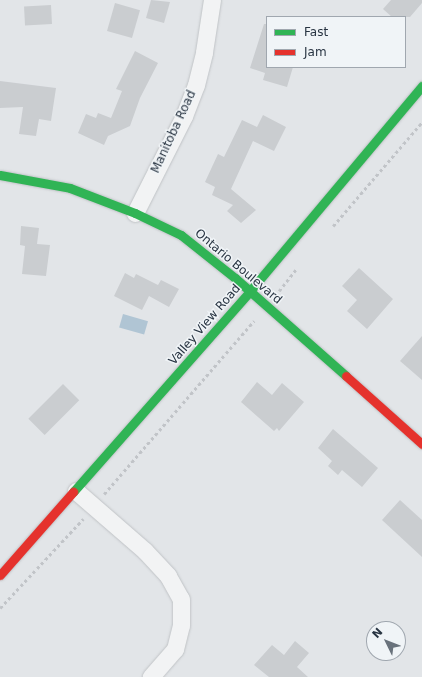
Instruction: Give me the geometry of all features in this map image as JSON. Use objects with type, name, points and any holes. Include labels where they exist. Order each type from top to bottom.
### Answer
[{"type":"main road","name":"Valley View Road","points":[[0,575],[76,491],[250,291],[422,86]]},
{"type":"main road","name":"Ontario Boulevard","points":[[0,175],[70,188],[135,213],[181,235],[250,291],[422,444]]},
{"type":"street","name":"Manitoba Road","points":[[135,213],[184,116],[196,85],[204,52],[212,0]]},
{"type":"street","points":[[76,491],[144,551],[168,576],[181,599],[181,625],[175,649],[151,677]]},
{"type":"path","points":[[329,230],[422,122]]},
{"type":"path","points":[[0,608],[94,506],[267,306],[299,266]]},
{"type":"water","points":[[123,314],[148,321],[144,335],[119,327]]},
{"type":"building","points":[[151,0],[170,2],[164,23],[146,18]]},
{"type":"building","points":[[391,0],[422,0],[422,3],[410,17],[391,16],[383,9]]},
{"type":"building","points":[[115,3],[140,10],[132,38],[107,31]]},
{"type":"building","points":[[51,5],[52,24],[25,25],[24,6]]},
{"type":"building","points":[[264,24],[266,24],[266,68],[293,68],[287,87],[263,80],[265,73],[250,68]]},
{"type":"building","points":[[135,51],[158,63],[140,98],[130,126],[108,136],[104,145],[78,133],[86,114],[96,118],[98,113],[111,118],[122,91],[116,89]]},
{"type":"building","points":[[0,81],[56,88],[51,121],[39,119],[36,136],[19,134],[23,107],[0,108]]},
{"type":"building","points":[[263,115],[286,127],[274,151],[253,141],[231,189],[256,210],[241,223],[227,211],[233,205],[212,195],[215,187],[205,182],[218,154],[224,157],[242,120],[257,127]]},
{"type":"building","points":[[21,226],[39,228],[37,244],[50,245],[46,276],[22,274],[25,246],[20,245]]},
{"type":"building","points":[[359,268],[393,299],[367,329],[347,311],[357,300],[342,286]]},
{"type":"building","points":[[125,273],[134,278],[136,274],[158,285],[161,280],[179,289],[169,307],[149,296],[142,310],[114,296]]},
{"type":"building","points":[[422,336],[422,380],[400,361]]},
{"type":"building","points":[[257,382],[272,395],[282,383],[304,402],[279,431],[277,428],[274,431],[241,402]]},
{"type":"building","points":[[63,384],[79,400],[45,435],[28,419]]},
{"type":"building","points":[[333,429],[378,468],[362,487],[342,470],[338,475],[328,466],[332,461],[318,448]]},
{"type":"building","points":[[400,500],[422,520],[422,557],[382,520]]},
{"type":"building","points":[[295,641],[309,653],[297,667],[308,677],[269,677],[254,665],[272,645],[284,655]]},
{"type":"traffic: fast","points":[[73,492],[250,291],[422,86]]},
{"type":"traffic: fast","points":[[0,175],[70,188],[135,213],[181,235],[235,278],[346,376]]},
{"type":"traffic: jam","points":[[346,376],[422,444]]},
{"type":"traffic: jam","points":[[0,575],[73,492]]}]
